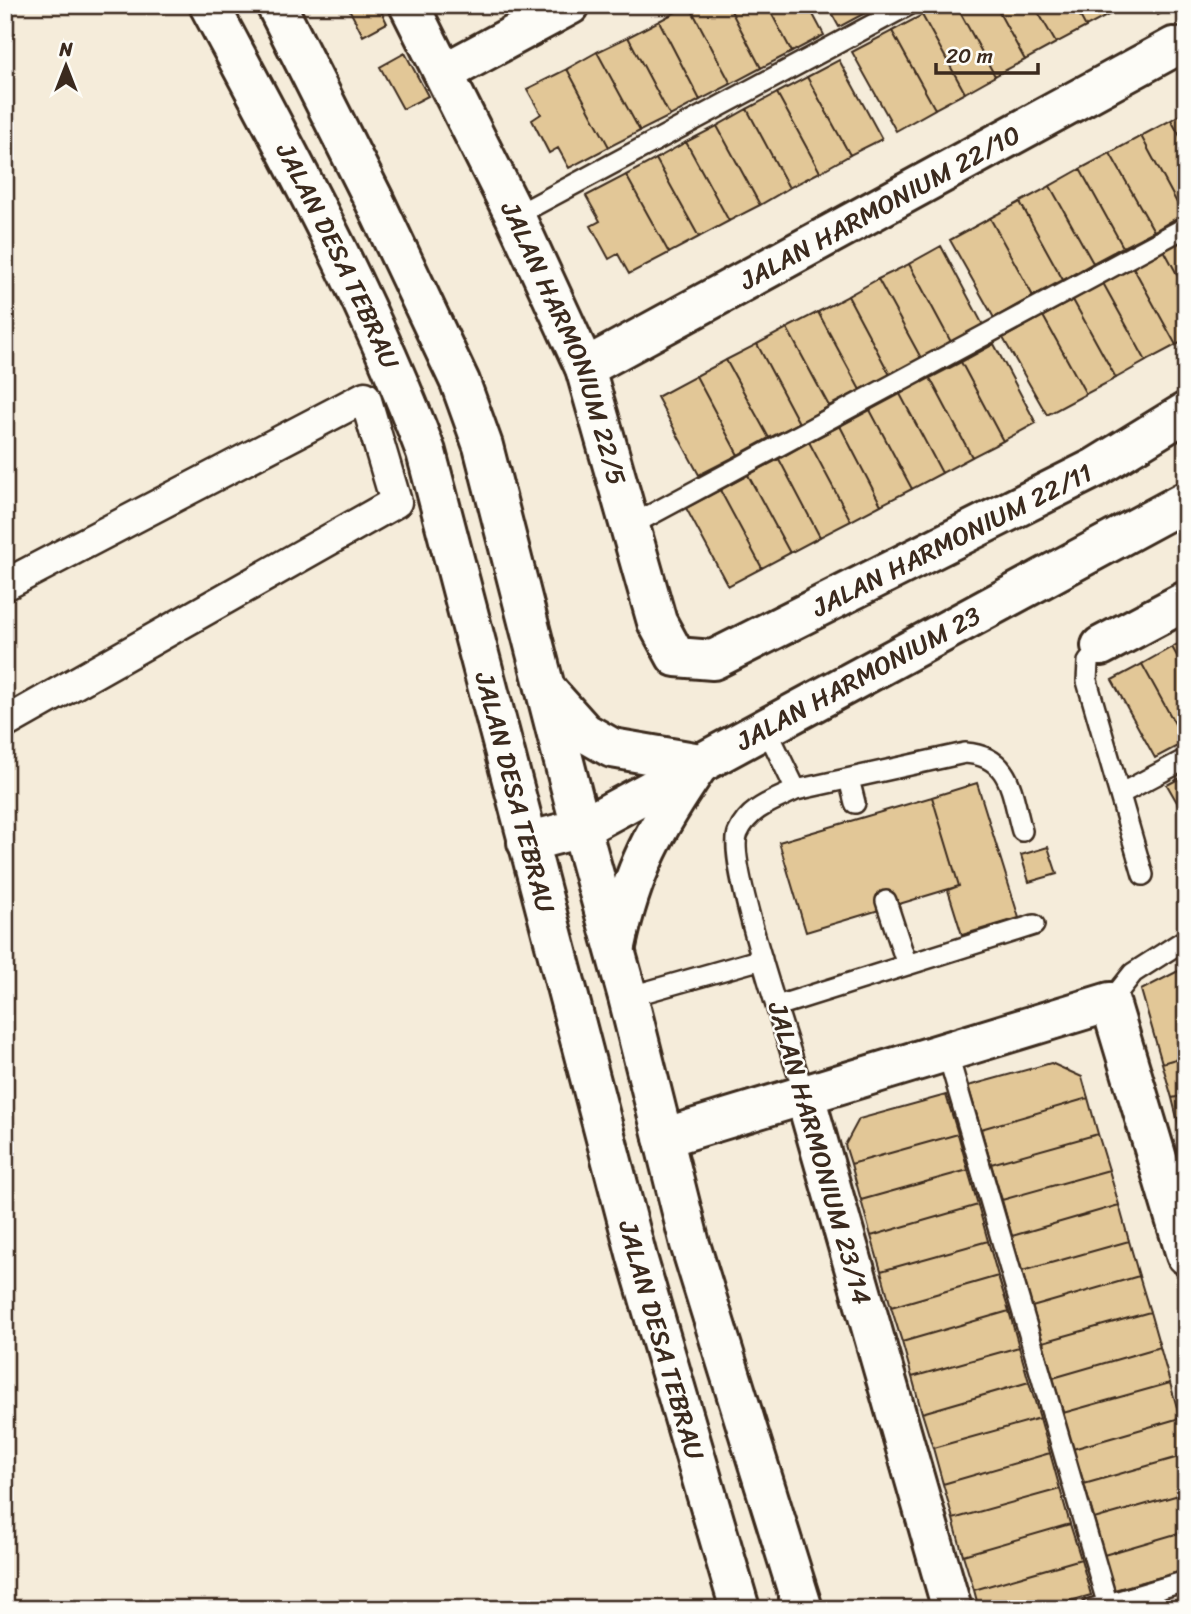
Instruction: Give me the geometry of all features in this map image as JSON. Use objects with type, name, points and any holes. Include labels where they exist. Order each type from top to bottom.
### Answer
[{"type":"street","name":"JALAN DESA TEBRAU","points":[[209,5],[331,235],[407,401],[426,452],[637,1257],[740,1609]]},
{"type":"street","name":"JALAN DESA TEBRAU","points":[[276,5],[374,200],[460,382],[483,446],[690,1244],[803,1609]]},
{"type":"street","name":"JALAN HARMONIUM 22/5","points":[[409,5],[515,216],[585,368],[657,622],[676,657],[713,660]]},
{"type":"street","points":[[444,73],[570,5]]},
{"type":"street","name":"JALAN HARMONIUM 22/10","points":[[585,368],[1174,47]]},
{"type":"street","points":[[5,585],[365,397],[396,502],[5,723]]},
{"type":"street","name":"JALAN HARMONIUM 22/11","points":[[713,660],[1095,468],[1186,412]]},
{"type":"street","name":"JALAN HARMONIUM 23","points":[[527,842],[580,828],[767,730],[1186,501]]},
{"type":"street","points":[[1101,646],[1186,601]]},
{"type":"street","points":[[548,692],[584,732],[612,748],[701,763],[666,813],[641,859],[626,900],[615,948]]},
{"type":"street","points":[[663,1138],[1110,1002],[1186,1255]]},
{"type":"street","name":"JALAN HARMONIUM 23/14","points":[[805,1096],[952,1609]]},
{"type":"lane","points":[[515,216],[908,5]]},
{"type":"lane","points":[[628,527],[1186,227]]},
{"type":"lane","points":[[1101,646],[1088,662],[1087,681],[1143,875]]},
{"type":"lane","points":[[767,730],[796,790]]},
{"type":"lane","name":"JALAN HARMONIUM 23/14","points":[[805,1096],[762,959],[736,859],[737,834],[756,808],[796,790],[965,753],[982,754],[993,759],[1004,772],[1023,831]]},
{"type":"lane","points":[[1120,794],[1186,759]]},
{"type":"lane","points":[[849,779],[855,803]]},
{"type":"lane","points":[[886,901],[907,965]]},
{"type":"lane","points":[[777,1006],[1034,925]]},
{"type":"lane","points":[[1110,1002],[1133,973],[1186,939]]},
{"type":"lane","points":[[628,997],[762,959]]},
{"type":"lane","points":[[947,1052],[1102,1607],[1186,1581]]},
{"type":"building","points":[[347,5],[378,5],[387,23],[363,36]]},
{"type":"building","points":[[689,5],[728,5],[761,68],[731,84]]},
{"type":"building","points":[[689,5],[731,84],[700,100],[659,21]]},
{"type":"building","points":[[728,5],[767,5],[792,52],[761,68]]},
{"type":"building","points":[[767,5],[808,5],[824,35],[792,52]]},
{"type":"building","points":[[827,5],[877,5],[878,6],[839,27]]},
{"type":"building","points":[[939,5],[956,5],[995,76],[965,93],[922,15]]},
{"type":"building","points":[[956,5],[995,5],[1025,60],[995,76]]},
{"type":"building","points":[[995,5],[1034,5],[1056,43],[1025,60]]},
{"type":"building","points":[[1034,5],[1074,5],[1086,27],[1056,43]]},
{"type":"building","points":[[1074,5],[1113,5],[1116,11],[1086,27]]},
{"type":"building","points":[[1152,5],[1176,5],[1158,15]]},
{"type":"building","points":[[922,15],[965,93],[935,109],[892,31]]},
{"type":"building","points":[[659,21],[700,100],[670,116],[628,37]]},
{"type":"building","points":[[892,31],[935,109],[896,131],[852,52]]},
{"type":"building","points":[[628,37],[670,116],[640,131],[597,52]]},
{"type":"building","points":[[597,52],[640,131],[609,147],[567,69]]},
{"type":"building","points":[[405,53],[428,96],[403,109],[380,67]]},
{"type":"building","points":[[839,60],[882,139],[850,155],[807,77]]},
{"type":"building","points":[[567,69],[609,147],[569,168],[558,148],[549,153],[532,120],[541,114],[527,89]]},
{"type":"building","points":[[807,77],[850,155],[820,172],[777,93]]},
{"type":"building","points":[[777,93],[820,172],[789,188],[747,109]]},
{"type":"building","points":[[747,109],[789,188],[760,205],[717,126]]},
{"type":"building","points":[[1186,111],[1186,147],[1171,120]]},
{"type":"building","points":[[1171,120],[1186,147],[1183,214],[1141,136]]},
{"type":"building","points":[[717,126],[760,205],[729,221],[686,142]]},
{"type":"building","points":[[1141,136],[1183,214],[1154,231],[1110,153]]},
{"type":"building","points":[[686,142],[729,221],[699,237],[656,159]]},
{"type":"building","points":[[1110,153],[1154,231],[1123,247],[1080,169]]},
{"type":"building","points":[[656,159],[699,237],[669,253],[626,175]]},
{"type":"building","points":[[1080,169],[1123,247],[1093,263],[1050,186]]},
{"type":"building","points":[[626,175],[669,253],[629,274],[618,254],[609,259],[591,226],[600,221],[586,196]]},
{"type":"building","points":[[1050,186],[1093,263],[1063,280],[1020,202]]},
{"type":"building","points":[[1020,202],[1063,280],[1033,296],[990,218]]},
{"type":"building","points":[[990,218],[1033,296],[994,318],[950,240]]},
{"type":"building","points":[[1186,238],[1186,291],[1164,250]]},
{"type":"building","points":[[941,246],[983,325],[951,342],[909,264]]},
{"type":"building","points":[[1164,250],[1186,291],[1186,340],[1176,345],[1133,267]]},
{"type":"building","points":[[909,264],[951,342],[921,358],[878,279]]},
{"type":"building","points":[[1133,267],[1176,345],[1146,361],[1103,283]]},
{"type":"building","points":[[878,279],[921,358],[890,375],[848,296]]},
{"type":"building","points":[[1103,283],[1146,361],[1116,378],[1073,300]]},
{"type":"building","points":[[848,296],[890,375],[860,390],[818,312]]},
{"type":"building","points":[[1073,300],[1116,378],[1086,394],[1043,316]]},
{"type":"building","points":[[818,312],[860,390],[829,406],[787,328]]},
{"type":"building","points":[[1043,316],[1086,394],[1047,415],[1003,338]]},
{"type":"building","points":[[787,328],[829,406],[799,423],[757,344]]},
{"type":"building","points":[[757,344],[799,423],[769,438],[726,360]]},
{"type":"building","points":[[994,344],[1036,423],[1003,441],[961,362]]},
{"type":"building","points":[[726,360],[769,438],[738,455],[696,376]]},
{"type":"building","points":[[961,362],[1003,441],[972,457],[930,378]]},
{"type":"building","points":[[696,376],[738,455],[699,475],[657,397]]},
{"type":"building","points":[[930,378],[972,457],[942,473],[900,394]]},
{"type":"building","points":[[900,394],[942,473],[912,489],[870,410]]},
{"type":"building","points":[[870,410],[912,489],[881,505],[840,426]]},
{"type":"building","points":[[840,426],[881,505],[851,521],[809,442]]},
{"type":"building","points":[[809,442],[851,521],[820,537],[779,459]]},
{"type":"building","points":[[779,459],[820,537],[790,553],[748,475]]},
{"type":"building","points":[[748,475],[790,553],[762,568],[720,490]]},
{"type":"building","points":[[720,490],[762,568],[728,586],[686,508]]},
{"type":"building","points":[[1186,640],[1186,672],[1172,647]]},
{"type":"building","points":[[1172,647],[1186,672],[1185,742],[1142,664]]},
{"type":"building","points":[[1142,664],[1185,742],[1155,758],[1112,680]]},
{"type":"building","points":[[1186,775],[1186,818],[1167,785]]},
{"type":"building","points":[[977,783],[1019,918],[962,935],[948,890],[959,886],[932,797]]},
{"type":"building","points":[[932,797],[959,886],[806,932],[779,842]]},
{"type":"building","points":[[1048,847],[1057,874],[1029,882],[1021,855]]},
{"type":"building","points":[[1186,967],[1186,1056],[1162,1063],[1141,990]]},
{"type":"building","points":[[1186,1056],[1186,1095],[1172,1098],[1162,1063]]},
{"type":"building","points":[[1051,1063],[1082,1077],[1088,1098],[981,1129],[968,1086]]},
{"type":"building","points":[[946,1095],[958,1134],[851,1164],[845,1145],[859,1119]]},
{"type":"building","points":[[1186,1095],[1186,1132],[1181,1134],[1172,1098]]},
{"type":"building","points":[[1088,1098],[1098,1134],[991,1164],[981,1129]]},
{"type":"building","points":[[958,1134],[968,1170],[861,1200],[851,1164]]},
{"type":"building","points":[[1098,1134],[1109,1170],[1002,1200],[991,1164]]},
{"type":"building","points":[[968,1170],[978,1205],[871,1236],[861,1200]]},
{"type":"building","points":[[1109,1170],[1119,1205],[1012,1236],[1002,1200]]},
{"type":"building","points":[[978,1205],[988,1241],[881,1271],[871,1236]]},
{"type":"building","points":[[1119,1205],[1129,1241],[1022,1271],[1012,1236]]},
{"type":"building","points":[[988,1241],[998,1276],[891,1307],[881,1271]]},
{"type":"building","points":[[1129,1241],[1139,1276],[1032,1307],[1022,1271]]},
{"type":"building","points":[[998,1276],[1009,1311],[902,1342],[891,1307]]},
{"type":"building","points":[[1139,1276],[1150,1312],[1043,1342],[1032,1307]]},
{"type":"building","points":[[1009,1311],[1019,1347],[912,1377],[902,1342]]},
{"type":"building","points":[[1150,1312],[1160,1347],[1053,1378],[1043,1342]]},
{"type":"building","points":[[1019,1347],[1029,1382],[922,1413],[912,1377]]},
{"type":"building","points":[[1160,1347],[1170,1383],[1063,1413],[1053,1378]]},
{"type":"building","points":[[1029,1382],[1040,1418],[933,1448],[922,1413]]},
{"type":"building","points":[[1170,1383],[1180,1418],[1073,1449],[1063,1413]]},
{"type":"building","points":[[1040,1418],[1050,1453],[943,1484],[933,1448]]},
{"type":"building","points":[[1180,1418],[1186,1437],[1186,1455],[1084,1484],[1073,1449]]},
{"type":"building","points":[[1050,1453],[1060,1489],[953,1519],[943,1484]]},
{"type":"building","points":[[1186,1455],[1186,1493],[1094,1519],[1084,1484]]},
{"type":"building","points":[[1060,1489],[1070,1524],[963,1555],[953,1519]]},
{"type":"building","points":[[1186,1493],[1186,1531],[1104,1555],[1094,1519]]},
{"type":"building","points":[[1070,1524],[1081,1559],[974,1590],[963,1555]]},
{"type":"building","points":[[1186,1531],[1186,1570],[1114,1590],[1104,1555]]},
{"type":"building","points":[[1081,1559],[1091,1595],[1043,1609],[979,1609],[974,1590]]}]
